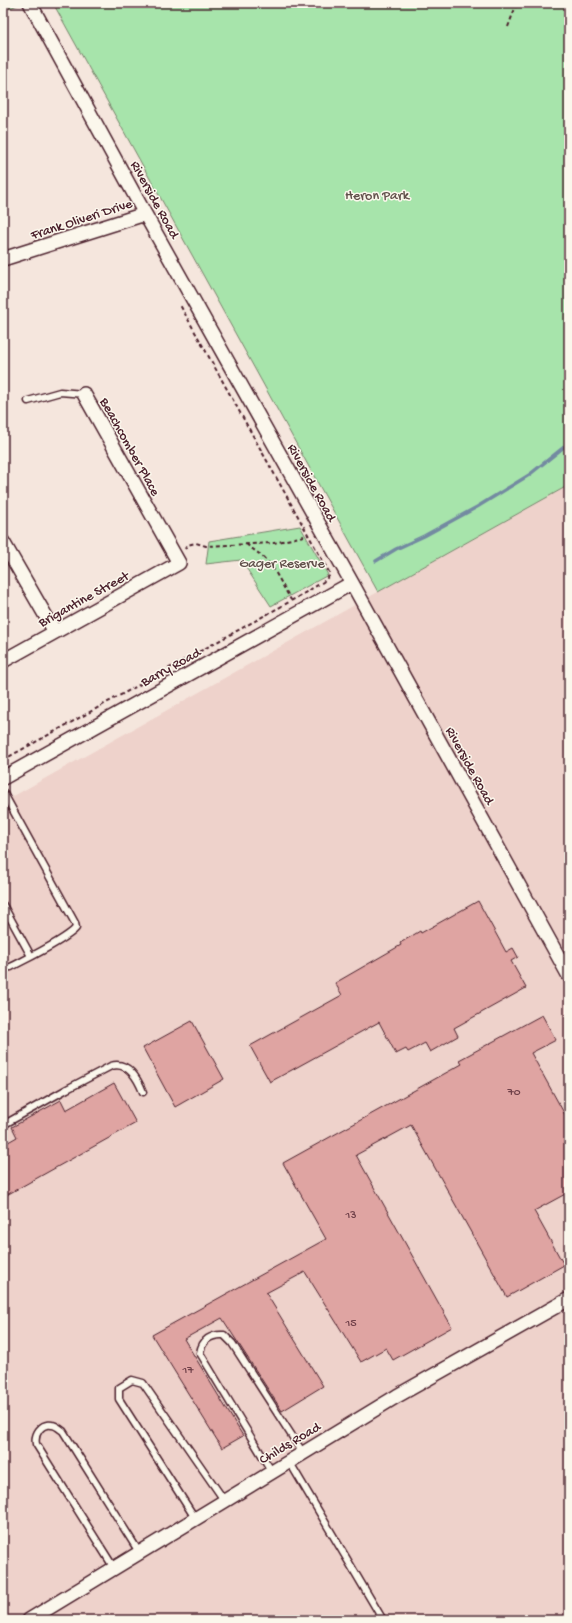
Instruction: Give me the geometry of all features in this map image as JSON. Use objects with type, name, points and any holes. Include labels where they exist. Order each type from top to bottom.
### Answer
[{"type":"street","name":"Riverside Road","points":[[30,3],[145,214],[352,583],[569,976]]},
{"type":"street","name":"Frank Oliveri Drive","points":[[3,259],[145,214]]},
{"type":"street","name":"Beachcomber Place","points":[[84,394],[179,563]]},
{"type":"street","points":[[3,542],[55,632]]},
{"type":"street","name":"Brigantine Street","points":[[3,661],[179,563]]},
{"type":"street","name":"Barry Road","points":[[3,778],[352,583]]},
{"type":"street","name":"Childs Road","points":[[29,1620],[397,1396],[569,1299]]},
{"type":"lane","name":"Beachcomber Place","points":[[28,401],[60,392],[84,394]]},
{"type":"lane","points":[[3,792],[75,922],[76,928],[73,932],[11,967],[3,968]]},
{"type":"lane","points":[[3,905],[31,956]]},
{"type":"lane","points":[[3,1126],[67,1089],[111,1066],[118,1064],[124,1066],[132,1073],[144,1092]]},
{"type":"lane","points":[[272,1472],[200,1353],[201,1346],[205,1340],[216,1335],[224,1335],[232,1343],[303,1452]]},
{"type":"lane","points":[[195,1518],[119,1399],[119,1388],[132,1380],[143,1383],[224,1500]]},
{"type":"lane","points":[[114,1568],[36,1444],[35,1438],[39,1429],[48,1425],[54,1425],[63,1432],[139,1552]]},
{"type":"lane","points":[[290,1461],[383,1620]]},
{"type":"path","points":[[508,27],[517,3]]},
{"type":"path","points":[[3,760],[291,601],[323,582],[330,576],[178,301]]},
{"type":"path","points":[[179,563],[187,545],[196,543],[206,546],[274,543],[308,535]]},
{"type":"path","points":[[244,544],[262,556],[273,568],[291,601]]},
{"type":"shaded area","points":[[569,485],[569,1620],[3,1620],[3,802]]},
{"type":"green space","points":[[3,3],[22,3],[3,11]]},
{"type":"green space","name":"Heron Park","points":[[53,3],[569,3],[569,485],[378,592]]},
{"type":"green space","name":"Gager Reserve","points":[[300,526],[328,575],[271,606],[241,560],[206,564],[209,541]]},
{"type":"building","points":[[478,901],[506,952],[513,948],[518,957],[511,961],[526,988],[454,1028],[458,1036],[430,1052],[425,1043],[408,1052],[406,1049],[396,1054],[379,1022],[270,1082],[250,1046],[342,995],[335,983],[401,945],[400,943],[420,931],[421,933]]},
{"type":"building","points":[[542,1015],[556,1040],[531,1053],[569,1122],[569,1192],[534,1211],[564,1265],[507,1297],[411,1125],[356,1155],[452,1327],[393,1360],[386,1348],[361,1362],[305,1272],[266,1293],[323,1386],[282,1411],[222,1318],[184,1339],[243,1436],[222,1448],[152,1335],[326,1239],[283,1163],[462,1064],[459,1060]]},
{"type":"building","points":[[192,1021],[224,1079],[175,1107],[143,1048]]},
{"type":"building","points":[[114,1083],[136,1123],[3,1197],[3,1145],[17,1137],[12,1127],[61,1100],[66,1110]]},
{"type":"waterway","points":[[376,561],[477,507],[529,475],[569,443]]}]
